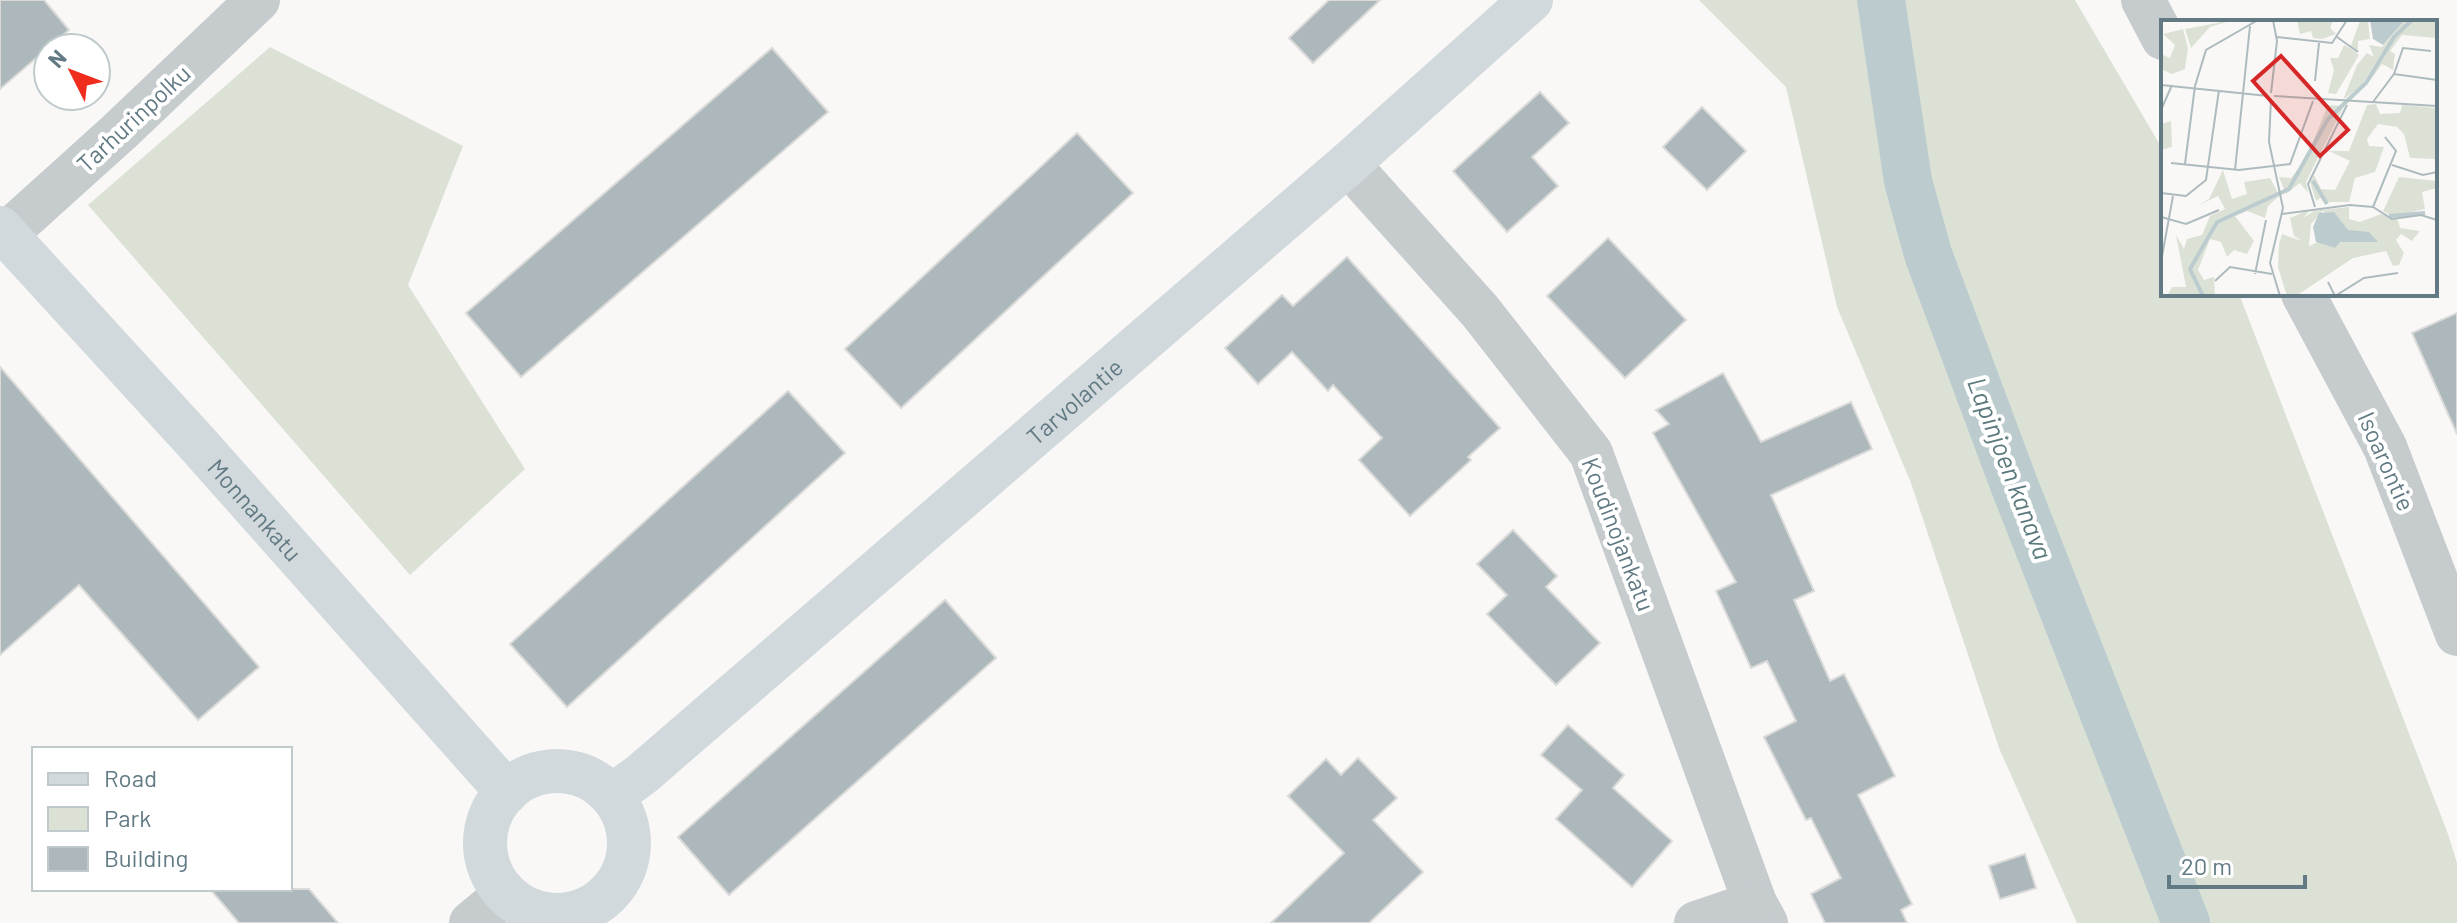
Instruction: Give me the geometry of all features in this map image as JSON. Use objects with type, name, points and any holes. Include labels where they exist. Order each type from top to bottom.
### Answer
[{"type":"main road","name":"Tarvolantie","points":[[612,796],[642,774],[1348,164],[1531,0]]},
{"type":"main road","name":"Monnankatu","points":[[3,231],[195,441],[507,792]]},
{"type":"main road","points":[[548,771],[572,772],[595,781],[612,796],[625,818],[629,835],[627,860],[619,879],[615,910],[555,915],[528,909],[506,894],[494,878],[486,854],[487,822],[498,800],[524,778],[548,771]]},
{"type":"street","name":"Tarhurinpolku","points":[[3,231],[119,132],[258,0]]},
{"type":"street","points":[[2143,0],[2161,34]]},
{"type":"street","name":"Koudinojankatu","points":[[1348,164],[1480,311],[1591,453],[1760,913]]},
{"type":"street","name":"Isoarontie","points":[[2304,296],[2385,447],[2457,634]]},
{"type":"street","points":[[471,923],[506,894]]},
{"type":"street","points":[[1696,923],[1760,913]]},
{"type":"green space","points":[[1699,0],[2075,0],[2161,147],[2161,296],[2240,296],[2448,834],[2457,863],[2457,923],[2077,923],[1999,748],[1911,483],[1837,307],[1786,87]]},
{"type":"green space","points":[[270,47],[463,146],[408,285],[525,469],[410,575],[88,205]]},
{"type":"building","points":[[0,0],[44,0],[69,30],[32,32],[32,62],[0,89]]},
{"type":"building","points":[[1329,0],[1380,0],[1313,63],[1289,38]]},
{"type":"building","points":[[772,48],[828,112],[521,377],[466,313]]},
{"type":"building","points":[[1540,92],[1569,123],[1532,157],[1558,186],[1507,232],[1453,171]]},
{"type":"building","points":[[1702,107],[1746,151],[1707,190],[1663,147]]},
{"type":"building","points":[[1077,133],[1133,193],[901,408],[845,349]]},
{"type":"building","points":[[1608,238],[1686,320],[1625,378],[1547,296]]},
{"type":"building","points":[[1347,257],[1500,428],[1468,457],[1471,460],[1410,516],[1359,460],[1382,438],[1333,385],[1328,391],[1292,352],[1258,384],[1225,348],[1282,295],[1293,306]]},
{"type":"building","points":[[2457,313],[2457,434],[2412,333]]},
{"type":"building","points":[[0,367],[259,667],[198,720],[79,585],[0,655]]},
{"type":"building","points":[[1723,373],[1761,442],[1851,402],[1872,449],[1771,495],[1814,591],[1794,600],[1830,681],[1844,674],[1895,776],[1858,795],[1912,904],[1901,910],[1907,923],[1825,923],[1811,894],[1841,878],[1811,818],[1806,820],[1764,737],[1796,721],[1767,661],[1751,668],[1716,591],[1736,582],[1653,433],[1669,424],[1656,410]]},
{"type":"building","points":[[788,391],[845,453],[567,707],[510,644]]},
{"type":"building","points":[[1513,530],[1557,576],[1546,587],[1600,643],[1556,685],[1487,614],[1507,595],[1477,564]]},
{"type":"building","points":[[945,600],[996,658],[729,895],[678,837]]},
{"type":"building","points":[[1568,725],[1624,775],[1613,788],[1672,841],[1632,887],[1556,819],[1582,790],[1541,755]]},
{"type":"building","points":[[1358,758],[1397,798],[1373,820],[1423,872],[1369,923],[1271,923],[1344,853],[1288,796],[1326,759],[1341,775]]},
{"type":"building","points":[[2025,854],[2036,888],[2000,899],[1989,866]]},
{"type":"building","points":[[309,889],[338,923],[239,923],[212,891]]},
{"type":"waterway","name":"Lapinjoen kanava","points":[[1881,0],[1908,181],[1928,254],[2015,487],[2186,923]]}]
